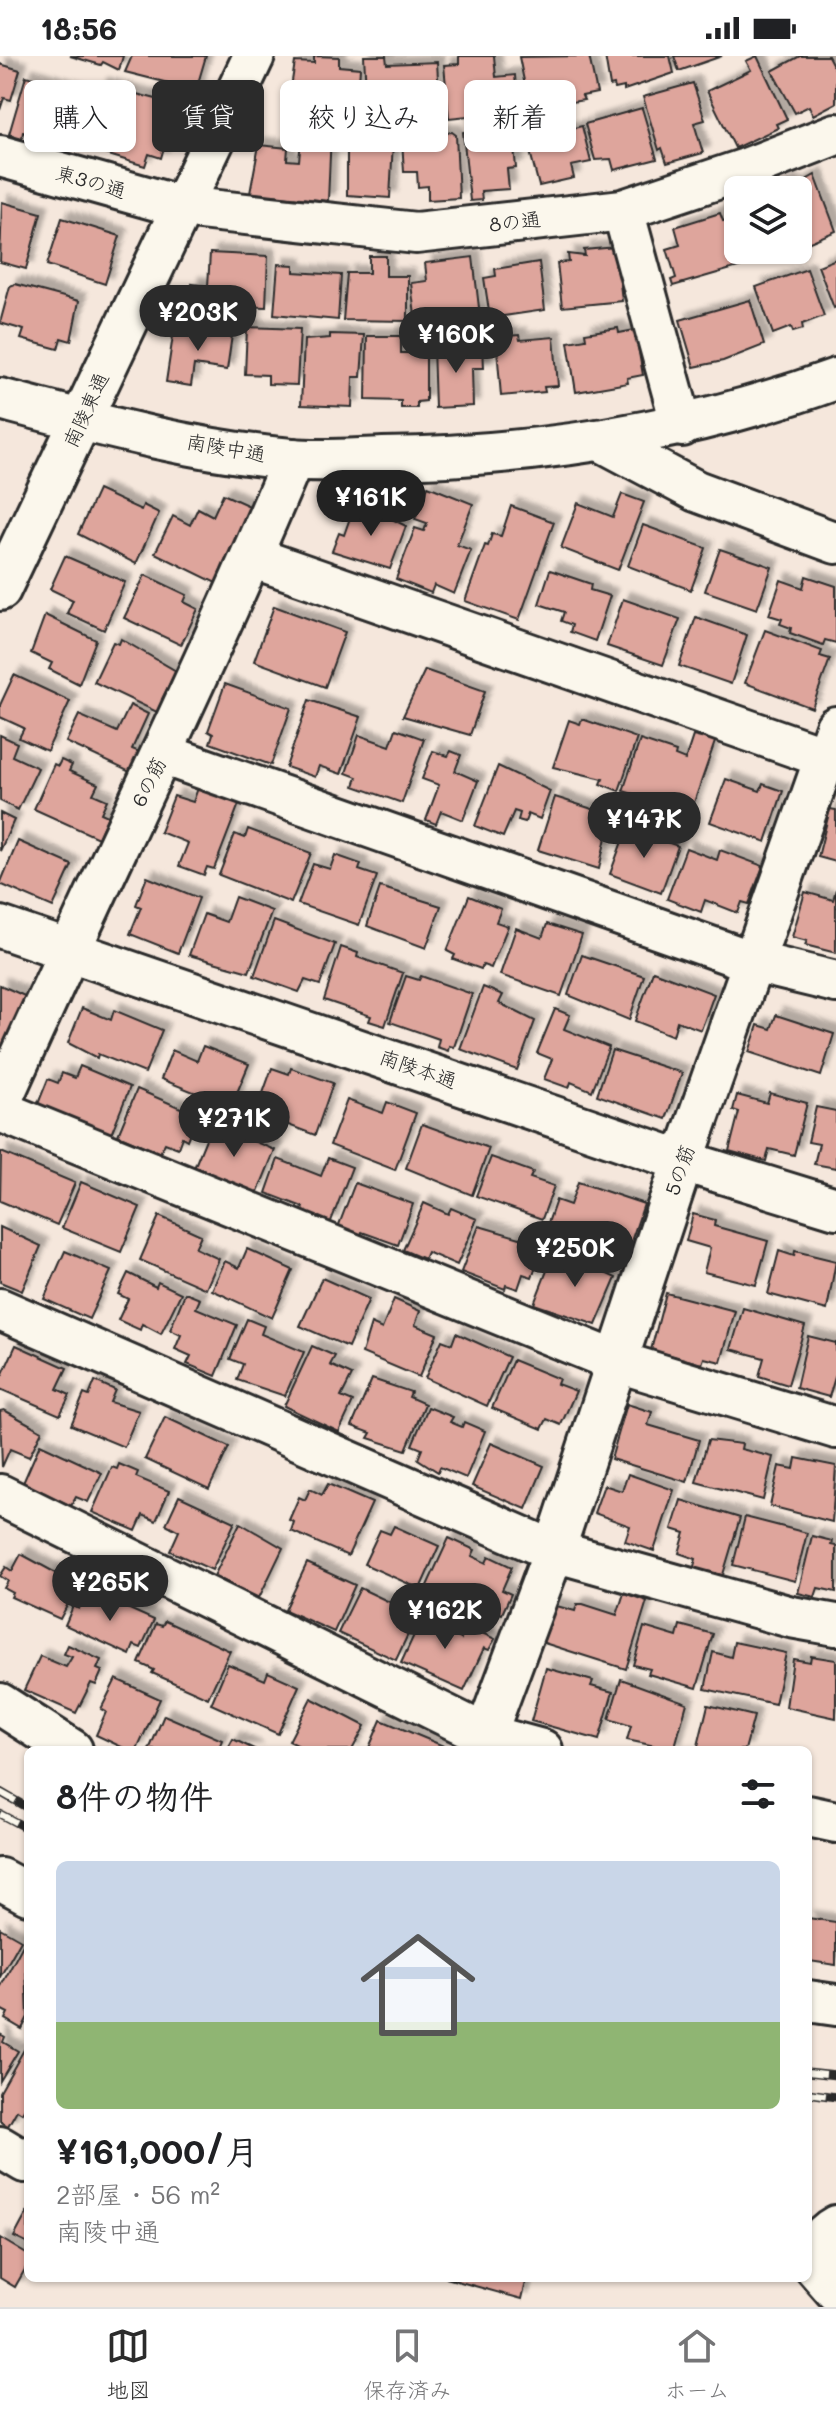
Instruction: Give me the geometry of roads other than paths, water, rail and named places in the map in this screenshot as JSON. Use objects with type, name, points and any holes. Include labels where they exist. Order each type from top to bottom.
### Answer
[{"type":"street","name":"南陵東通","points":[[0,590],[254,56]]},
{"type":"street","name":"8の通","points":[[182,207],[287,222],[416,233],[623,210],[746,169],[836,134]]},
{"type":"street","name":"東3の通","points":[[0,156],[182,207]]},
{"type":"street","points":[[623,210],[682,426]]},
{"type":"street","name":"南陵中通","points":[[0,399],[81,421],[293,459],[464,457],[682,426],[836,379]]},
{"type":"street","points":[[600,440],[696,491],[836,543]]},
{"type":"street","name":"6の筋","points":[[0,1103],[252,557],[293,459]]},
{"type":"street","points":[[252,557],[832,749]]},
{"type":"street","name":"5の筋","points":[[483,1742],[554,1551],[683,1161],[832,749]]},
{"type":"street","points":[[162,754],[753,962],[836,982]]},
{"type":"street","name":"南陵本通","points":[[0,927],[683,1161],[836,1208]]},
{"type":"street","points":[[0,1111],[615,1361],[836,1428]]},
{"type":"street","points":[[0,1309],[554,1551],[791,1617],[836,1625]]},
{"type":"street","points":[[0,1495],[483,1742],[512,1746]]},
{"type":"street","points":[[0,1704],[66,1746]]},
{"type":"street","points":[[812,1817],[836,1822]]},
{"type":"street","points":[[0,1879],[24,1892]]},
{"type":"street","points":[[812,2002],[836,2005]]},
{"type":"street","points":[[0,2147],[24,2161]]},
{"type":"street","points":[[836,2226],[825,2232],[815,2249],[815,2267],[836,2291]]},
{"type":"railway","points":[[0,1792],[24,1806]]},
{"type":"railway","points":[[0,1814],[24,1827]]},
{"type":"railway","points":[[812,2072],[836,2075]]},
{"type":"railway","points":[[812,2094],[836,2097]]}]
